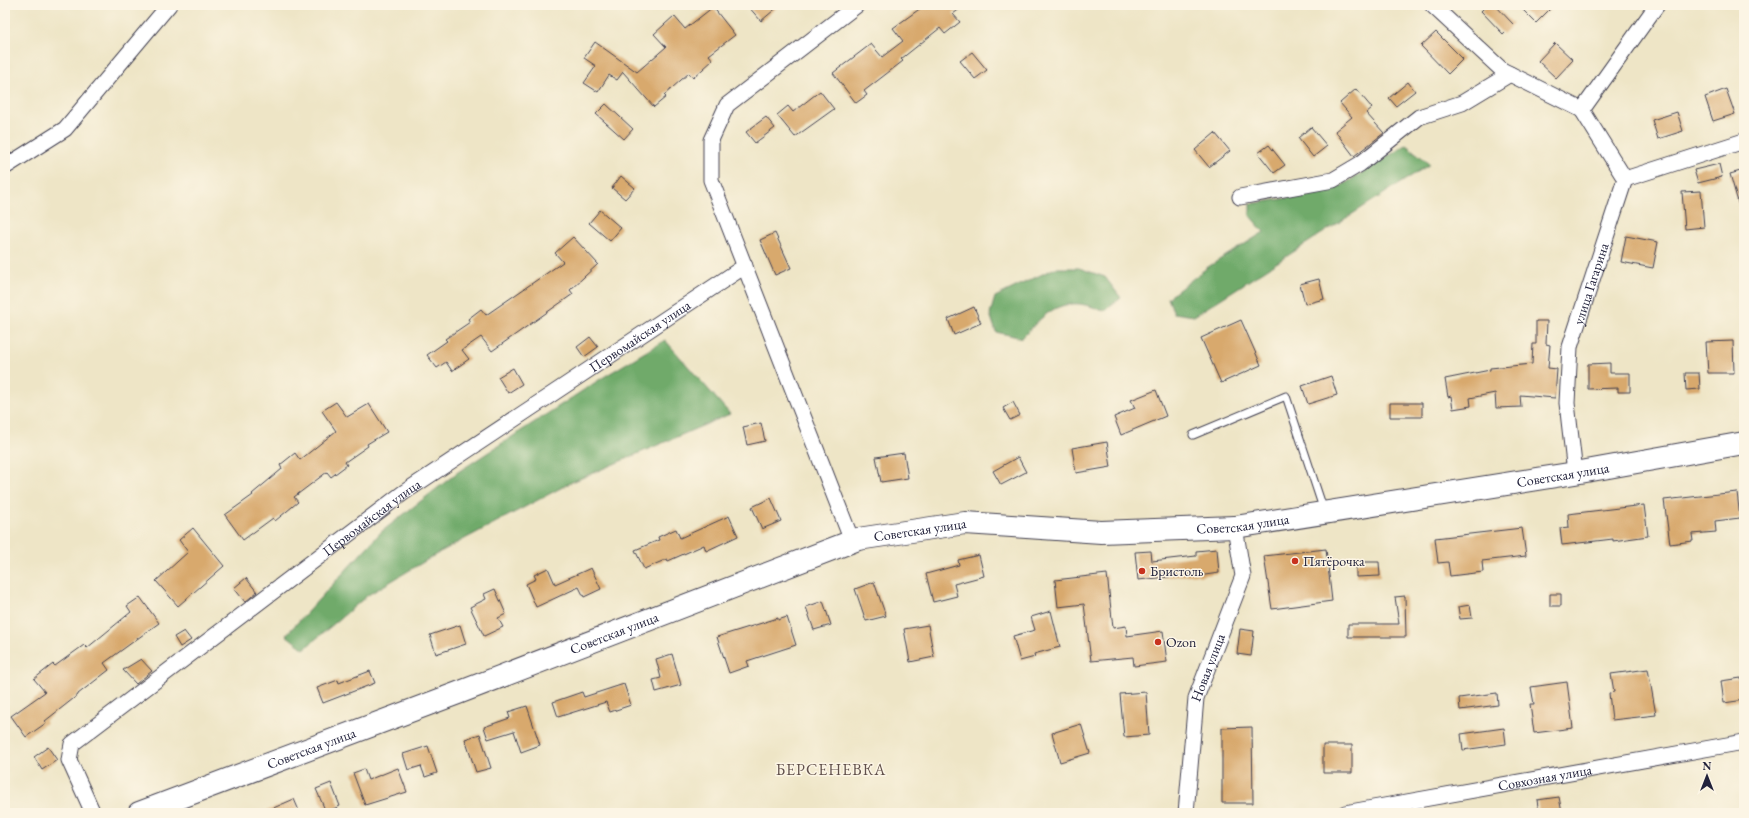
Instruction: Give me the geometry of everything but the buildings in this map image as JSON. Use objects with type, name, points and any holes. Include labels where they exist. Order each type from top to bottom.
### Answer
[{"type":"main road","name":"Советская улица","points":[[139,813],[466,690],[858,539],[965,523],[1101,532],[1235,527],[1575,473],[1744,443]]},
{"type":"street","points":[[5,167],[65,130],[169,5]]},
{"type":"street","points":[[852,541],[712,180],[712,140],[727,105],[856,5]]},
{"type":"street","points":[[1432,5],[1502,70],[1582,110],[1625,179],[1744,141]]},
{"type":"street","points":[[1582,110],[1657,5]]},
{"type":"street","points":[[1240,197],[1332,180],[1360,164],[1419,117],[1462,103],[1510,74]]},
{"type":"street","name":"улица Гагарина","points":[[1575,473],[1567,403],[1570,347],[1625,179]]},
{"type":"street","name":"Первомайская улица","points":[[93,813],[70,760],[72,744],[403,493],[745,266]]},
{"type":"street","name":"Новая улица","points":[[1186,813],[1196,698],[1242,576],[1235,527]]},
{"type":"street","name":"Совхозная улица","points":[[1345,813],[1744,742]]},
{"type":"lane","points":[[1193,435],[1286,396],[1324,513]]},
{"type":"green space","points":[[1406,145],[1430,164],[1194,316],[1174,313],[1168,298],[1208,267],[1264,232],[1250,216],[1250,204],[1319,193],[1341,186]]},
{"type":"green space","points":[[1055,268],[1079,268],[1105,277],[1121,298],[1105,310],[1080,304],[1070,304],[1054,309],[1034,325],[1022,338],[996,332],[990,314],[995,297]]},
{"type":"green space","points":[[665,340],[730,414],[572,482],[442,551],[368,595],[304,649],[286,635],[381,532],[458,472],[602,378]]},
{"type":"place","name":"Пятёрочка","points":[[1295,561]]},
{"type":"place","name":"Бристоль","points":[[1142,571]]},
{"type":"place","name":"Ozon","points":[[1158,642]]},
{"type":"district","name":"БЕРСЕНЕВКА","points":[[831,769]]}]
